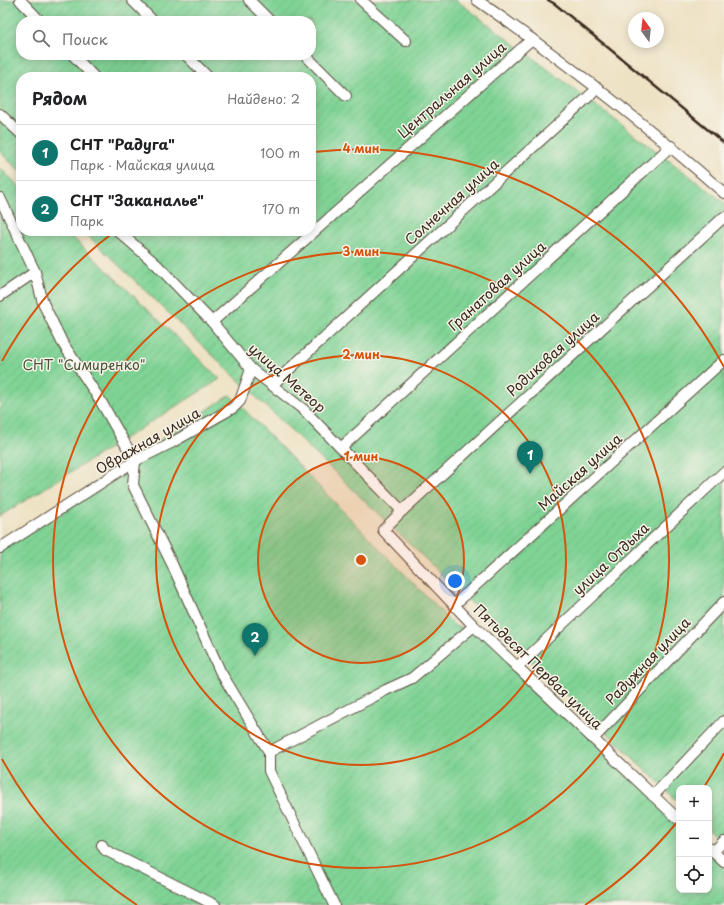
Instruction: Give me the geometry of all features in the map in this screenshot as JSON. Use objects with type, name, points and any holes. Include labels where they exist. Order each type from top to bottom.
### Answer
[{"type":"street","points":[[20,0],[35,16]]},
{"type":"street","points":[[132,0],[148,16]]},
{"type":"street","points":[[249,0],[265,16]]},
{"type":"street","points":[[361,0],[406,41]]},
{"type":"street","points":[[477,0],[532,38],[598,88],[671,146],[724,193]]},
{"type":"street","name":"Центральная улица","points":[[316,230],[532,38]]},
{"type":"street","points":[[78,60],[89,72]]},
{"type":"street","points":[[191,60],[203,72]]},
{"type":"street","points":[[310,60],[346,96]]},
{"type":"street","name":"Солнечная улица","points":[[272,385],[598,88]]},
{"type":"street","points":[[0,114],[16,129]]},
{"type":"street","name":"Гранатовая улица","points":[[342,447],[671,146]]},
{"type":"street","points":[[0,198],[3,209],[16,235]]},
{"type":"street","name":"Родиковая улица","points":[[402,511],[724,218]]},
{"type":"street","points":[[17,236],[35,272],[43,303],[62,342],[100,400],[135,461],[133,485],[172,564],[220,671],[269,752],[269,771],[334,905]]},
{"type":"street","name":"улица Метеор","points":[[124,236],[157,265],[212,322],[251,369],[304,410],[342,447],[402,511]]},
{"type":"street","name":"Центральная улица","points":[[212,322],[309,236]]},
{"type":"street","points":[[0,296],[35,272]]},
{"type":"street","name":"Майская улица","points":[[454,605],[724,360]]},
{"type":"street","name":"Овражная улица","points":[[0,548],[135,461],[173,442],[233,408],[240,401],[251,369]]},
{"type":"street","name":"улица Отдыха","points":[[517,667],[724,472]]},
{"type":"street","name":"Пятьдесят Первая улица","points":[[402,511],[383,530],[474,626],[676,817]]},
{"type":"street","name":"Радужная улица","points":[[593,739],[724,602]]},
{"type":"street","points":[[269,752],[386,690],[412,678],[474,626]]},
{"type":"street","points":[[653,796],[724,721]]},
{"type":"street","points":[[712,849],[724,841]]},
{"type":"street","points":[[102,846],[105,850],[214,905]]},
{"type":"street","points":[[712,851],[724,862]]},
{"type":"green space","points":[[0,0],[456,0],[724,202],[724,845],[712,833],[712,785],[676,785],[676,799],[88,236],[316,236],[316,72],[16,72],[16,167],[0,152]]},
{"type":"green space","name":"СНТ \"Симиренко\"","points":[[0,168],[16,183],[16,236],[71,236],[220,379],[0,516]]},
{"type":"green space","points":[[230,395],[456,627],[483,629],[676,814],[676,893],[712,893],[712,849],[724,861],[724,905],[0,905],[0,544]]},
{"type":"railway","points":[[548,0],[555,4],[724,143]]},
{"type":"place","name":"СНТ \"Радуга\"","points":[[530,474]]},
{"type":"place","name":"СНТ \"Заканалье\"","points":[[255,656]]}]
